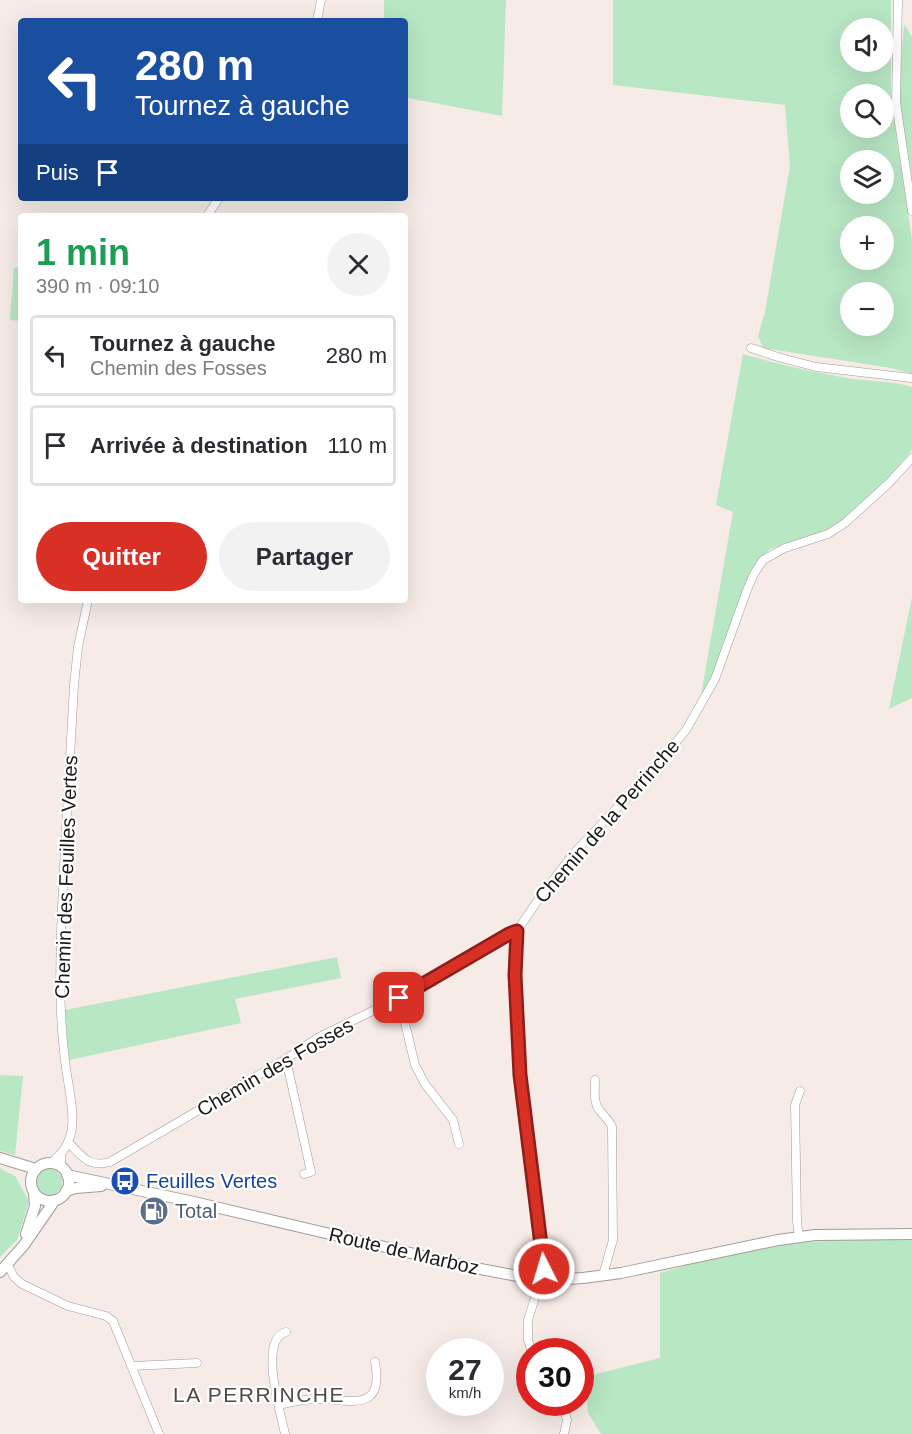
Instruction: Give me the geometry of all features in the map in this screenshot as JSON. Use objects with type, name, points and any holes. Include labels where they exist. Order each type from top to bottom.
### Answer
[{"type":"main road","points":[[0,1159],[36,1169],[50,1163],[60,1166],[66,1172],[69,1181],[66,1191],[55,1200],[8,1263]]},
{"type":"main road","points":[[0,1159],[31,1180]]},
{"type":"main road","points":[[8,1263],[32,1220],[34,1193],[31,1180],[36,1169]]},
{"type":"main road","name":"Route de Marboz","points":[[66,1172],[112,1186],[185,1200],[460,1265],[542,1279],[559,1280],[603,1275],[800,1237],[844,1233],[912,1234]]},
{"type":"main road","name":"Route de Marboz","points":[[66,1191],[76,1188],[112,1186]]},
{"type":"main road","points":[[34,1193],[43,1200],[55,1200]]},
{"type":"street","points":[[318,18],[321,0]]},
{"type":"street","points":[[898,0],[896,102],[912,211]]},
{"type":"street","points":[[751,348],[816,367],[912,378]]},
{"type":"street","name":"Chemin de la Perrinche","points":[[517,931],[520,923],[575,852],[653,770],[686,730],[715,679],[747,590],[763,560],[776,552],[819,538],[845,523],[890,483],[912,458]]},
{"type":"street","name":"Chemin des Feuilles Vertes","points":[[61,1152],[72,1132],[74,1118],[64,1039],[61,932],[74,685],[78,647],[87,603]]},
{"type":"street","points":[[517,931],[515,975],[520,1075],[543,1255],[542,1279],[528,1320],[528,1338]]},
{"type":"street","name":"Chemin des Fosses","points":[[68,1142],[79,1156],[87,1161],[99,1164],[110,1162],[286,1059],[319,1037],[399,998],[517,931]]},
{"type":"street","points":[[399,998],[415,1065],[425,1084],[453,1120],[459,1144]]},
{"type":"street","points":[[286,1059],[311,1172],[304,1174]]},
{"type":"street","points":[[595,1080],[596,1103],[612,1127],[613,1240],[603,1275]]},
{"type":"street","points":[[800,1091],[795,1105],[797,1221],[800,1237]]},
{"type":"street","points":[[50,1163],[61,1152]]},
{"type":"street","points":[[61,1152],[60,1158],[66,1172]]},
{"type":"street","points":[[8,1263],[14,1277],[22,1284],[68,1306],[111,1319],[116,1326],[159,1434]]},
{"type":"street","points":[[285,1434],[272,1355],[275,1340],[286,1332]]},
{"type":"street","points":[[279,1405],[309,1399],[351,1402],[364,1399],[376,1384],[375,1362]]},
{"type":"street","points":[[132,1366],[197,1363]]},
{"type":"street","points":[[564,1434],[566,1416]]},
{"type":"green space","points":[[384,0],[506,0],[502,116],[408,98],[408,18],[384,18]]},
{"type":"green space","points":[[613,0],[891,0],[891,18],[840,18],[840,72],[891,72],[891,84],[840,84],[840,138],[894,138],[894,122],[912,240],[912,374],[891,368],[763,348],[758,336],[765,312],[790,166],[785,105],[613,85]]},
{"type":"green space","points":[[904,24],[912,37],[912,178],[899,97]]},
{"type":"green space","points":[[18,267],[18,321],[10,320],[14,268]]},
{"type":"green space","points":[[743,354],[821,373],[912,387],[912,450],[890,476],[849,516],[827,531],[770,549],[755,565],[721,659],[700,701],[733,512],[716,505]]},
{"type":"green space","points":[[912,597],[912,698],[889,709]]},
{"type":"green space","points":[[337,957],[341,978],[235,999],[241,1023],[69,1060],[65,1010]]},
{"type":"green space","points":[[0,1075],[23,1076],[15,1155],[0,1151]]},
{"type":"green space","points":[[0,1168],[16,1177],[29,1202],[17,1240],[0,1257]]},
{"type":"green space","points":[[49,1169],[58,1173],[62,1182],[58,1191],[49,1195],[40,1191],[36,1182],[40,1173]]},
{"type":"green space","points":[[865,1238],[912,1239],[912,1434],[601,1434],[590,1416],[594,1416],[594,1374],[660,1358],[660,1273],[702,1261],[784,1244]]},
{"type":"place","name":"Feuilles Vertes","points":[[125,1181]]},
{"type":"place","name":"Total","points":[[154,1211]]},
{"type":"district","name":"LA PERRINCHE","points":[[259,1394]]},
{"type":"route","points":[[399,998],[517,931],[515,975],[520,1075],[544,1269]]}]
